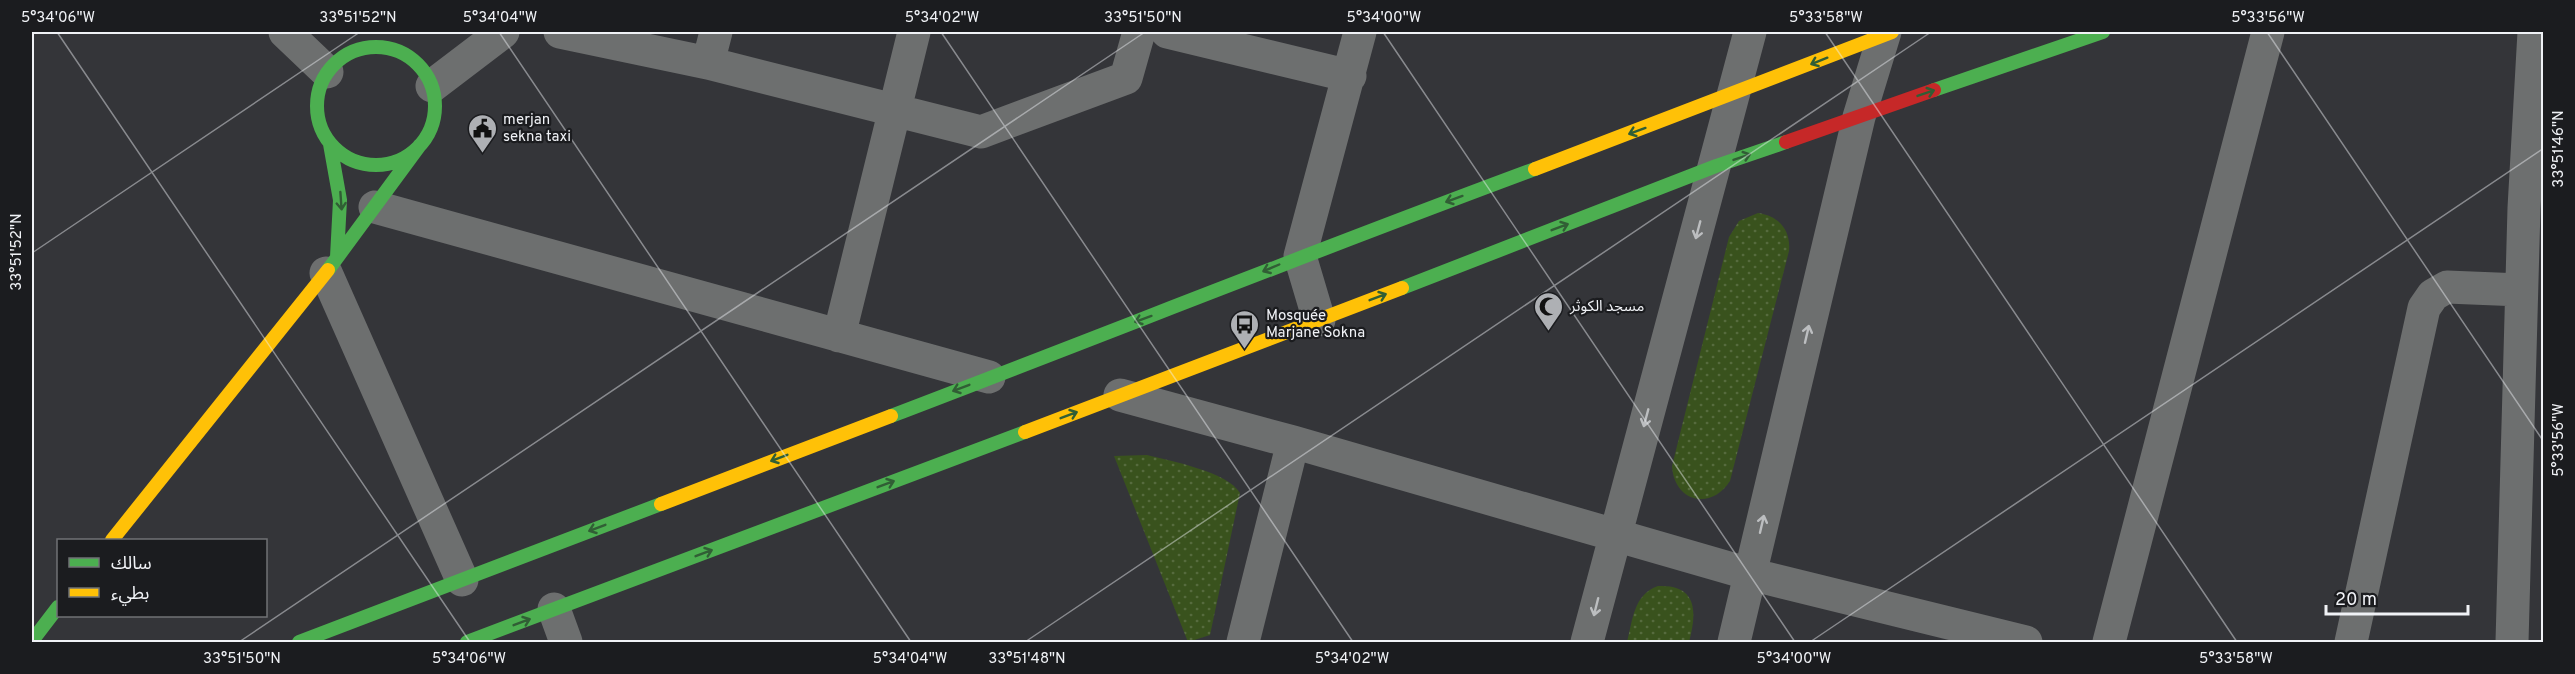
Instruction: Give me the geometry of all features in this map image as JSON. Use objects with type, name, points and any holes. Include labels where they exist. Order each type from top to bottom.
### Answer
[{"type":"street","points":[[285,32],[333,61]]},
{"type":"street","points":[[113,539],[332,266],[431,127],[435,107],[432,86],[423,70],[410,57],[392,32]]},
{"type":"street","points":[[432,86],[502,32]]},
{"type":"street","points":[[560,32],[708,63],[894,112],[981,132],[1126,78],[1139,32]]},
{"type":"street","points":[[708,63],[716,32]]},
{"type":"street","points":[[839,336],[914,32]]},
{"type":"street","points":[[1167,32],[1350,76]]},
{"type":"street","points":[[1319,320],[1300,256],[1360,32]]},
{"type":"street","points":[[1587,642],[1750,32]]},
{"type":"street","points":[[299,642],[988,377],[1198,299],[1300,256],[1733,95],[1887,32]]},
{"type":"street","points":[[1734,642],[1858,117],[1887,32]]},
{"type":"street","points":[[467,642],[1120,396],[1716,166],[2103,32]]},
{"type":"street","points":[[2109,642],[2268,32]]},
{"type":"street","points":[[2512,642],[2521,290],[2534,205],[2534,32]]},
{"type":"street","points":[[410,57],[393,50],[374,47],[356,50],[333,61],[319,89],[316,107],[320,126],[330,144],[341,201],[341,230],[332,266],[462,580]]},
{"type":"street","points":[[330,144],[345,157],[364,164],[385,165],[405,158],[420,145]]},
{"type":"street","points":[[375,207],[988,377]]},
{"type":"street","points":[[2351,642],[2424,308],[2433,295],[2447,287],[2521,290]]},
{"type":"street","points":[[1120,396],[1293,442],[1614,537],[1750,574],[2026,642]]},
{"type":"street","points":[[1243,642],[1293,442]]},
{"type":"street","points":[[34,633],[57,608]]},
{"type":"street","points":[[554,609],[566,642]]},
{"type":"green space","points":[[1758,213],[1772,217],[1782,225],[1788,237],[1789,251],[1730,481],[1713,496],[1704,499],[1695,498],[1679,488],[1672,466],[1729,237],[1739,221]]},
{"type":"green space","points":[[1147,455],[1212,473],[1234,486],[1240,493],[1210,635],[1188,642],[1114,456]]},
{"type":"green space","points":[[1658,586],[1681,590],[1691,602],[1693,621],[1689,642],[1627,642],[1635,609],[1643,595]]},
{"type":"traffic: fast","points":[[1934,90],[2103,32]]},
{"type":"traffic: fast","points":[[376,47],[399,52],[418,64],[430,83],[435,106],[430,129],[418,148],[399,160],[376,165],[353,160],[334,148],[322,129],[317,106],[322,83],[334,64],[353,52],[376,47]]},
{"type":"traffic: fast","points":[[1402,288],[1716,166],[1786,142]]},
{"type":"traffic: fast","points":[[330,144],[340,200],[337,257]]},
{"type":"traffic: fast","points":[[328,270],[420,145]]},
{"type":"traffic: fast","points":[[891,416],[1535,169]]},
{"type":"traffic: fast","points":[[467,642],[1025,432]]},
{"type":"traffic: fast","points":[[299,642],[661,504]]},
{"type":"traffic: fast","points":[[32,641],[57,608]]},
{"type":"traffic: slow","points":[[1535,169],[1892,32]]},
{"type":"traffic: slow","points":[[113,539],[328,270]]},
{"type":"traffic: slow","points":[[1025,432],[1402,288]]},
{"type":"traffic: slow","points":[[661,504],[891,416]]},
{"type":"traffic: jam","points":[[1786,142],[1934,90]]},
{"type":"place","name":"merjan sekna taxi","points":[[482,154]]},
{"type":"place","name":"مسجد الكوثر","points":[[1549,332]]},
{"type":"place","name":"Mosquée Marjane Sokna","points":[[1245,350]]}]
